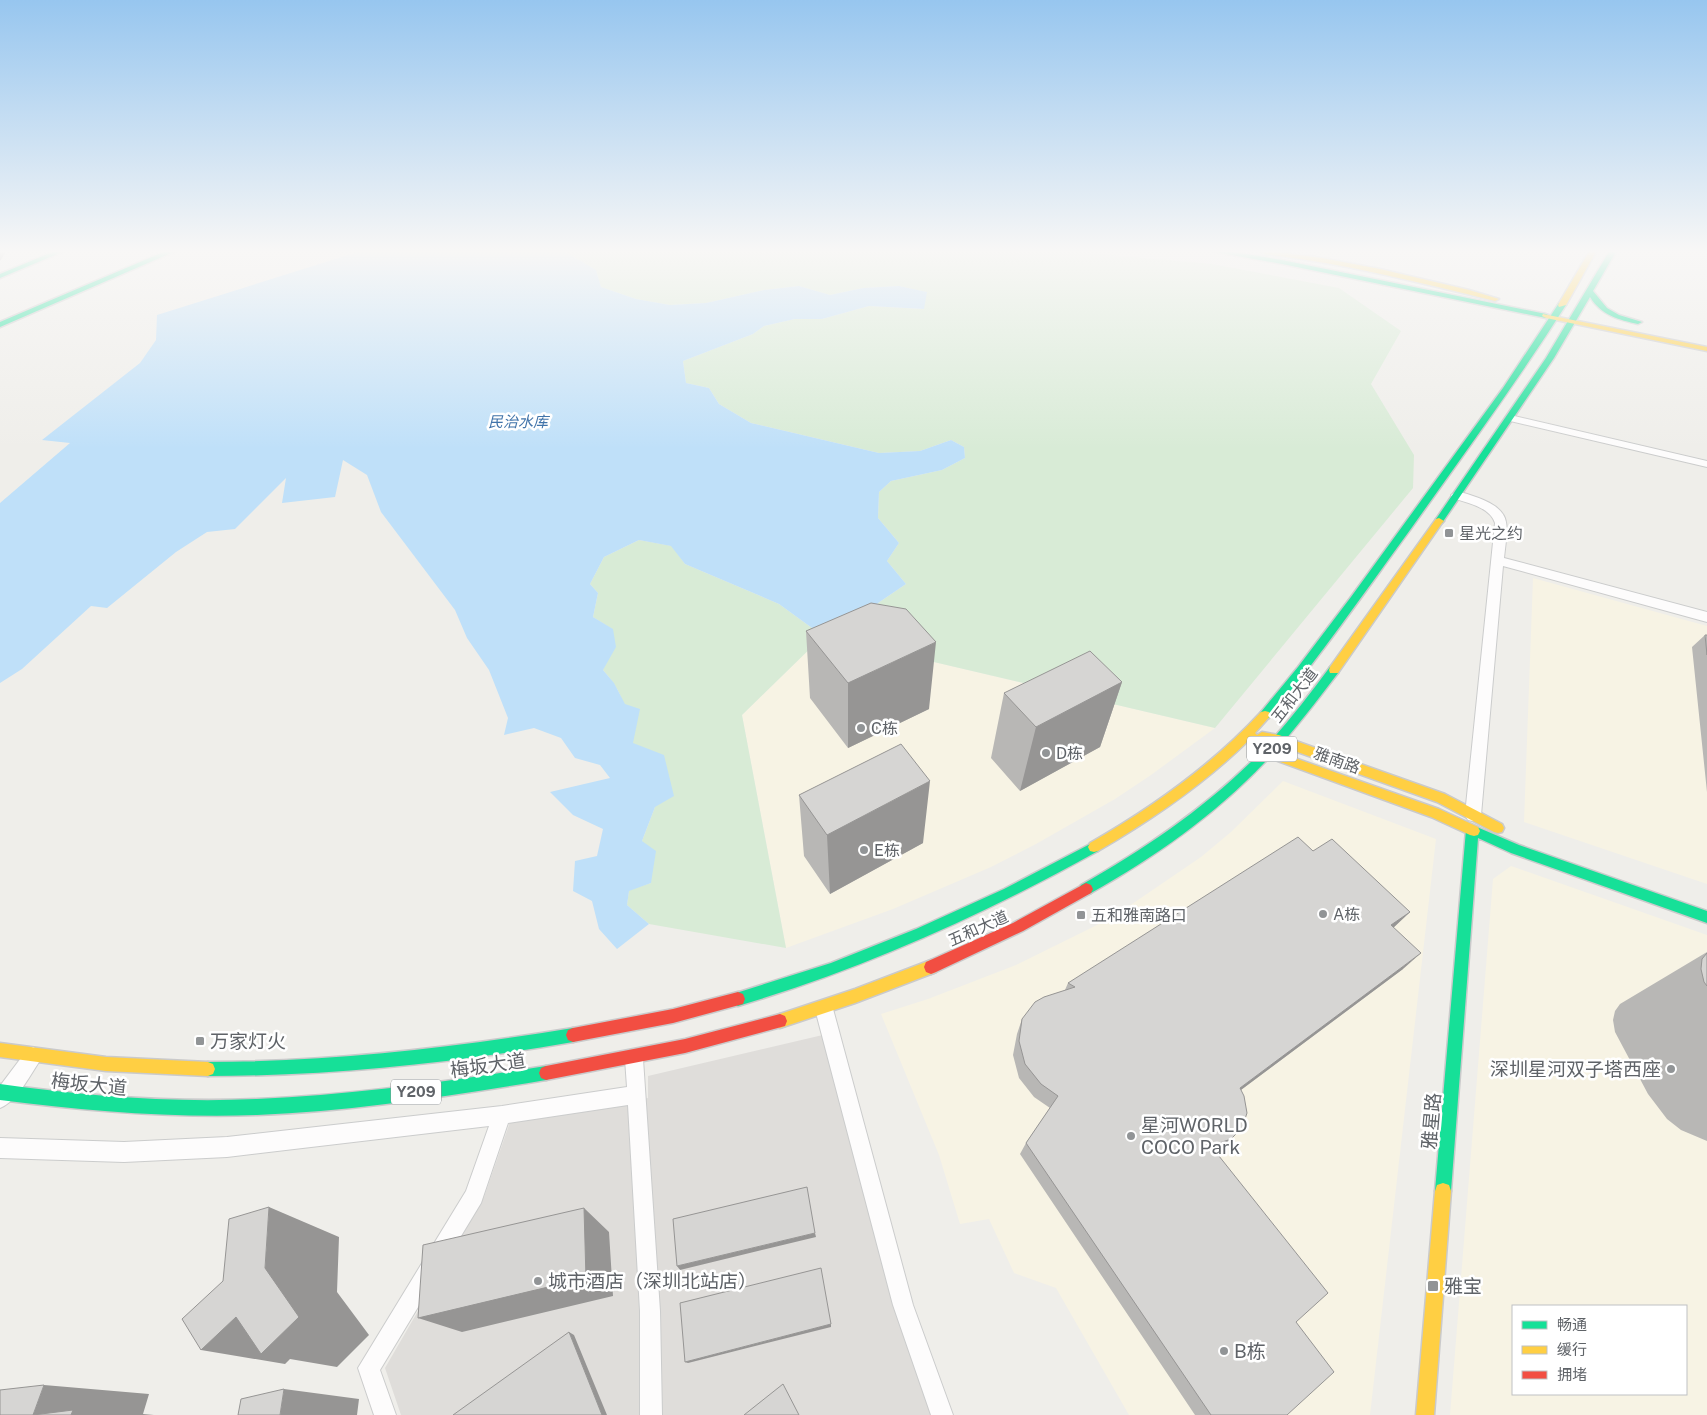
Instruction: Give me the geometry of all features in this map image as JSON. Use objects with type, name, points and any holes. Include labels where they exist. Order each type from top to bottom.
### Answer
[{"type":"main road","points":[[0,325],[21,316]]},
{"type":"main road","points":[[1516,316],[1532,328],[1535,347]]},
{"type":"main road","name":"五和大道","points":[[798,981],[879,952],[954,920],[1024,886],[1169,802],[1250,735],[1331,634],[1556,316]]},
{"type":"main road","points":[[1566,316],[1642,335],[1707,348]]},
{"type":"main road","points":[[1619,316],[1650,325]]},
{"type":"main road","points":[[1575,318],[1707,340]]},
{"type":"main road","name":"五和大道","points":[[824,1009],[972,949],[1044,915],[1134,861],[1188,823],[1268,753],[1353,646],[1510,418],[1575,318]]},
{"type":"main road","points":[[1559,344],[1567,338],[1602,332],[1642,335]]},
{"type":"main road","points":[[1680,332],[1707,340]]},
{"type":"main road","name":"雅南路","points":[[1250,735],[1279,740],[1441,798],[1507,832]]},
{"type":"main road","name":"雅南路","points":[[1250,735],[1268,753],[1435,813],[1515,849],[1707,917]]},
{"type":"main road","name":"雅星路","points":[[1425,1415],[1472,830]]},
{"type":"main road","name":"梅坂大道","points":[[0,1050],[33,1056],[148,1069],[274,1069],[380,1061],[492,1048],[602,1031],[707,1008],[798,981]]},
{"type":"main road","name":"梅坂大道","points":[[2,1098],[132,1106],[256,1106],[365,1098],[485,1084],[634,1059],[726,1037],[824,1009]]},
{"type":"street","points":[[1510,418],[1707,464]]},
{"type":"street","points":[[1457,495],[1492,510],[1500,517],[1473,815]]},
{"type":"street","points":[[1497,560],[1707,617]]},
{"type":"street","points":[[824,1009],[903,1305],[942,1415]]},
{"type":"street","points":[[2,1098],[33,1056]]},
{"type":"street","points":[[634,1059],[634,1095],[650,1311],[650,1415]]},
{"type":"street","points":[[0,1148],[124,1152],[227,1147],[502,1115],[634,1095]]},
{"type":"street","points":[[385,1415],[370,1368],[474,1196],[502,1115]]},
{"type":"shaded area","points":[[1533,578],[1707,626],[1707,884],[1524,822]]},
{"type":"shaded area","points":[[823,636],[1215,728],[1115,799],[1036,844],[991,867],[893,909],[786,948],[742,715]]},
{"type":"shaded area","points":[[1283,781],[1436,839],[1370,1415],[1129,1415],[1056,1288],[1014,1273],[989,1219],[960,1224],[939,1155],[881,1014],[928,999],[1016,965],[1095,926],[1132,904],[1201,857],[1231,832]]},
{"type":"shaded area","points":[[1511,866],[1707,935],[1707,1415],[1450,1415],[1493,879]]},
{"type":"shaded area","points":[[827,1034],[944,1415],[401,1415],[385,1368],[484,1197],[510,1122],[648,1098],[648,1076]]},
{"type":"green space","points":[[833,316],[1379,316],[1401,331],[1371,384],[1414,455],[1413,488],[1215,728],[823,636],[861,624],[878,603],[906,584],[887,561],[899,543],[878,518],[879,492],[891,481],[942,470],[965,458],[964,447],[951,440],[920,451],[879,453],[751,423],[719,404],[709,388],[686,383],[683,361],[753,334],[764,326],[795,319],[822,319]]},
{"type":"green space","points":[[639,540],[672,546],[685,564],[779,604],[823,636],[742,715],[786,948],[649,924],[627,905],[629,890],[651,883],[642,841],[655,807],[633,745],[621,698],[617,689],[603,670],[612,629],[593,617],[598,593],[590,584],[604,557]]},
{"type":"water","name":"民治水库","points":[[157,316],[833,316],[822,319],[795,319],[764,326],[753,334],[683,361],[686,383],[709,388],[719,404],[751,423],[879,453],[920,451],[951,440],[964,447],[965,458],[942,470],[891,481],[879,492],[878,518],[899,543],[887,561],[906,584],[878,603],[861,624],[823,636],[779,604],[685,564],[671,546],[639,540],[604,557],[590,584],[598,593],[593,617],[613,629],[616,647],[603,670],[614,683],[625,704],[640,709],[633,743],[664,755],[674,796],[655,807],[642,841],[656,851],[651,883],[629,891],[627,905],[649,924],[617,949],[599,929],[592,901],[573,891],[575,861],[597,856],[603,829],[573,815],[550,792],[610,778],[600,765],[575,758],[561,738],[534,728],[504,735],[508,718],[489,670],[467,638],[455,610],[381,512],[367,475],[343,460],[335,497],[282,503],[286,478],[235,529],[207,532],[176,552],[107,608],[91,606],[22,669],[0,683],[0,503],[70,443],[42,440],[140,363],[156,340]]},
{"type":"building","points":[[871,603],[906,609],[936,642],[848,683],[806,631]]},
{"type":"building","points":[[1705,635],[1707,635],[1707,655]]},
{"type":"building","points":[[1090,651],[1122,682],[1036,727],[1004,693]]},
{"type":"building","points":[[901,744],[930,781],[827,835],[799,795]]},
{"type":"building","name":"星河WORLD COCO Park","points":[[1298,837],[1313,851],[1332,839],[1410,912],[1391,925],[1421,953],[1240,1088],[1244,1096],[1247,1113],[1242,1128],[1231,1139],[1211,1146],[1328,1293],[1296,1322],[1334,1372],[1287,1415],[1211,1415],[1026,1143],[1058,1096],[1041,1084],[1025,1064],[1019,1041],[1022,1019],[1035,1002],[1044,997],[1075,987],[1068,983]]},
{"type":"building","points":[[1707,953],[1707,986],[1701,969],[1702,959]]},
{"type":"building","points":[[807,1187],[815,1233],[677,1266],[673,1219]]},
{"type":"building","points":[[269,1207],[265,1268],[299,1317],[261,1354],[236,1317],[201,1350],[182,1319],[223,1281],[229,1219]]},
{"type":"building","points":[[584,1208],[586,1278],[418,1318],[423,1245]]},
{"type":"building","points":[[821,1268],[831,1324],[685,1362],[680,1303]]},
{"type":"building","points":[[569,1332],[602,1415],[453,1415]]},
{"type":"building","points":[[783,1384],[799,1415],[744,1415]]},
{"type":"building","points":[[44,1385],[33,1415],[0,1415],[0,1390]]},
{"type":"building","points":[[284,1389],[280,1415],[238,1415],[241,1399]]},
{"type":"building","points":[[73,1410],[71,1415],[33,1415]]},
{"type":"traffic: fast","points":[[0,325],[21,316]]},
{"type":"traffic: fast","points":[[1265,715],[1355,600],[1506,390],[1555,316]]},
{"type":"traffic: fast","points":[[1439,521],[1550,358],[1575,316]]},
{"type":"traffic: fast","points":[[1618,316],[1638,322]]},
{"type":"traffic: fast","points":[[1086,889],[1151,850],[1193,820],[1232,787],[1283,734],[1334,670]]},
{"type":"traffic: fast","points":[[1443,1191],[1472,830]]},
{"type":"traffic: fast","points":[[1474,831],[1515,849],[1707,917]]},
{"type":"traffic: fast","points":[[738,999],[831,969],[921,934],[1009,893],[1094,847]]},
{"type":"traffic: fast","points":[[208,1069],[254,1069],[391,1061],[437,1056],[573,1035]]},
{"type":"traffic: fast","points":[[0,1092],[128,1105],[192,1108],[256,1107],[401,1094],[546,1073]]},
{"type":"traffic: slow","points":[[1546,316],[1707,349]]},
{"type":"traffic: slow","points":[[1334,670],[1439,521]]},
{"type":"traffic: slow","points":[[1094,847],[1164,804],[1207,772],[1265,715]]},
{"type":"traffic: slow","points":[[1250,735],[1268,753],[1435,813],[1474,831]]},
{"type":"traffic: slow","points":[[1262,737],[1279,740],[1441,798],[1498,828]]},
{"type":"traffic: slow","points":[[780,1021],[855,996],[931,967]]},
{"type":"traffic: slow","points":[[0,1050],[106,1064],[208,1069]]},
{"type":"traffic: slow","points":[[1425,1415],[1443,1191]]},
{"type":"traffic: jam","points":[[931,967],[1018,927],[1086,889]]},
{"type":"traffic: jam","points":[[573,1035],[673,1016],[738,999]]},
{"type":"traffic: jam","points":[[546,1073],[685,1046],[780,1021]]},
{"type":"place","name":"星光之约","points":[[1449,533]]},
{"type":"place","name":"C栋","points":[[861,728]]},
{"type":"place","name":"D栋","points":[[1046,753]]},
{"type":"place","name":"E栋","points":[[864,850]]},
{"type":"place","name":"A栋","points":[[1323,914]]},
{"type":"place","name":"五和雅南路口","points":[[1081,915]]},
{"type":"place","name":"万家灯火","points":[[200,1041]]},
{"type":"place","name":"深圳星河双子塔西座","points":[[1671,1069]]},
{"type":"place","name":"星河WORLD COCO Park","points":[[1131,1136]]},
{"type":"place","name":"城市酒店（深圳北站店）","points":[[538,1281]]},
{"type":"place","name":"雅宝","points":[[1433,1286]]},
{"type":"place","name":"B栋","points":[[1224,1351]]}]
